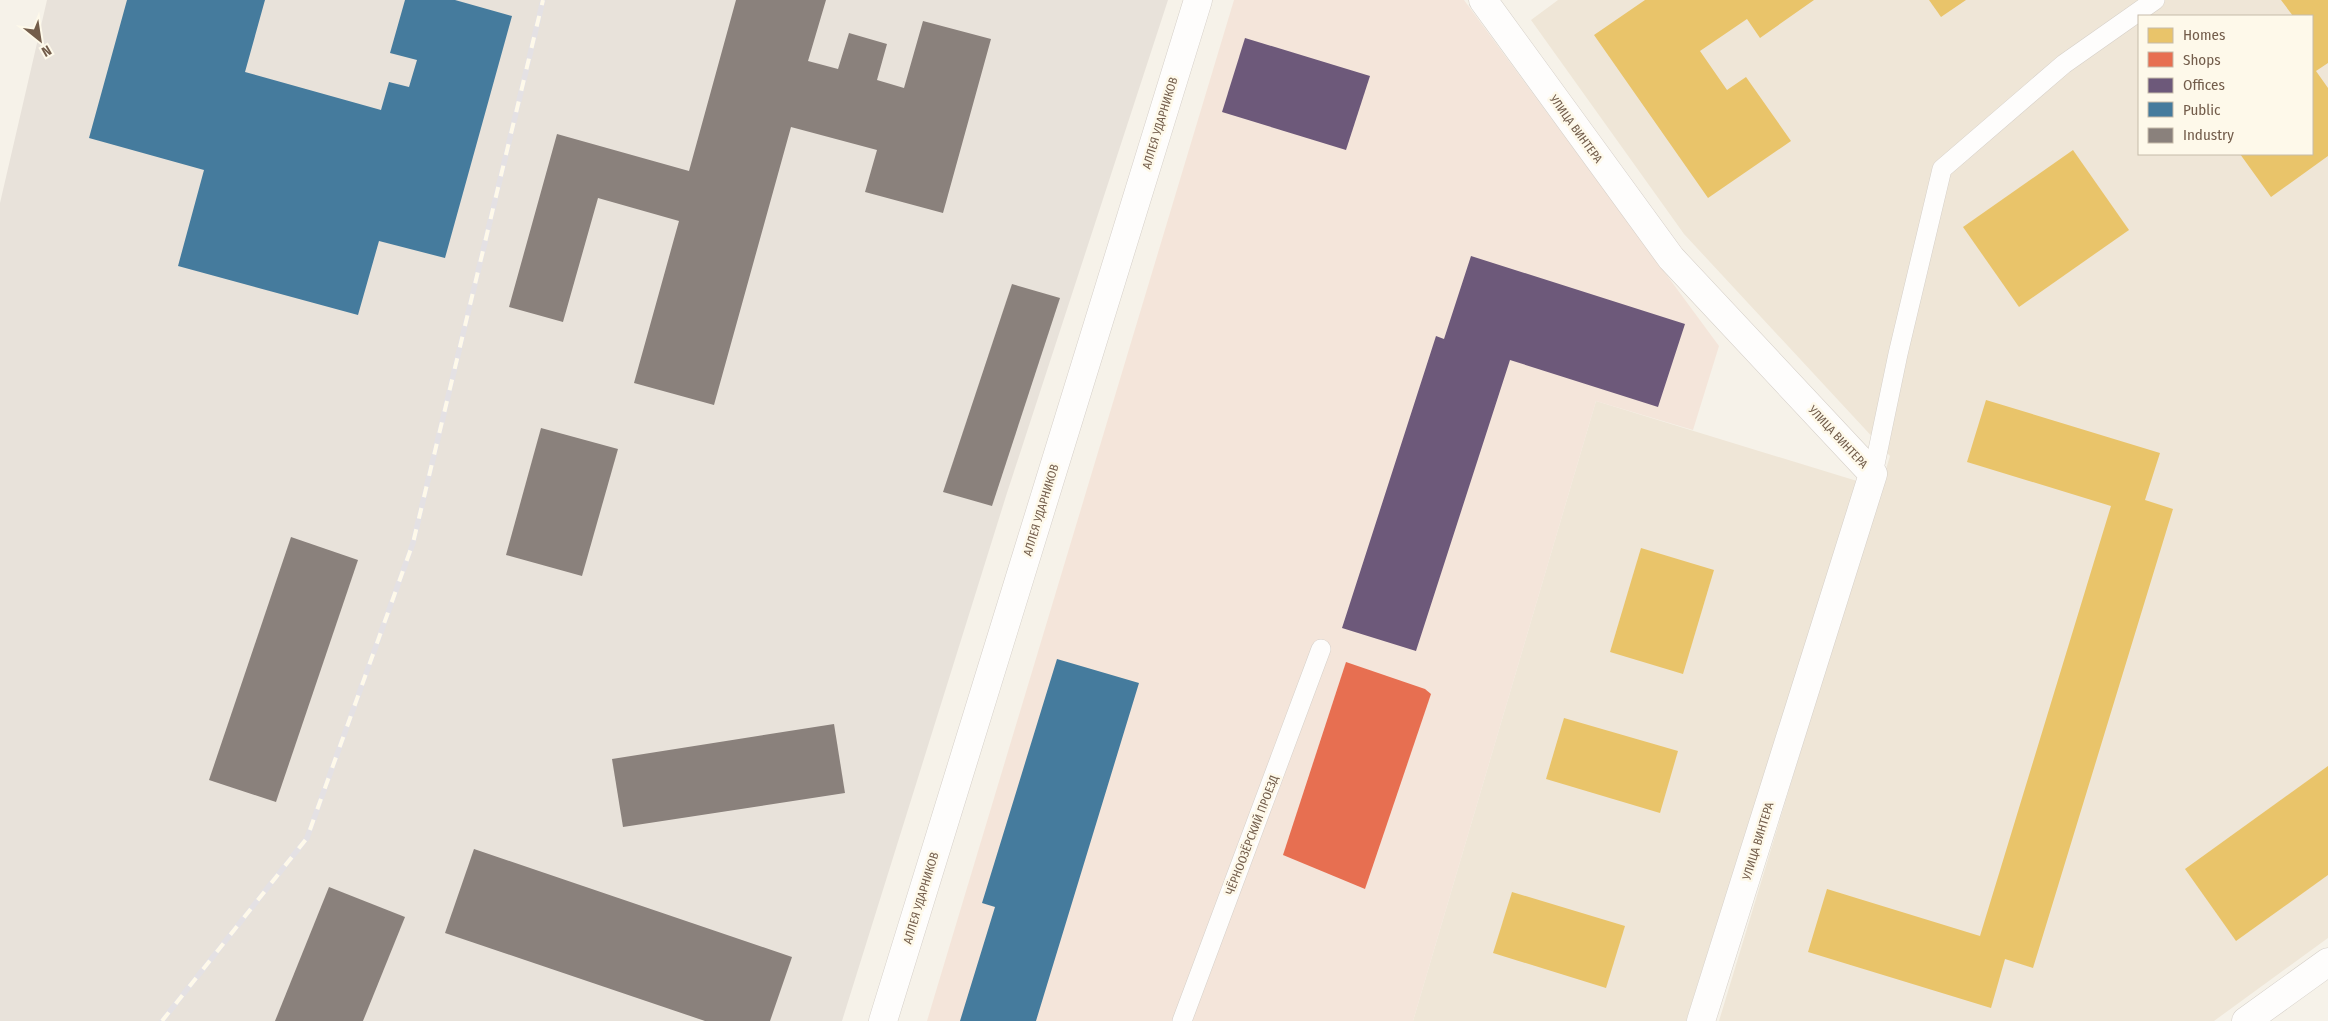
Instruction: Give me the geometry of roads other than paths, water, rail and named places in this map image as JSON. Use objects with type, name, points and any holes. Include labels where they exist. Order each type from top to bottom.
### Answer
[{"type":"street","name":"АЛЛЕЯ УДАРНИКОВ","points":[[883,1021],[1198,0]]},
{"type":"street","name":"УЛИЦА ВИНТЕРА","points":[[1483,0],[1671,258],[1873,474],[1701,1021]]},
{"type":"street","points":[[2246,1021],[2328,962]]},
{"type":"lane","points":[[1873,474],[1898,354],[1942,169],[2064,64],[2155,0]]},
{"type":"lane","name":"ЧЁРНООЗЁРСКИЙ ПРОЕЗД","points":[[1182,1021],[1321,649]]},
{"type":"railway","points":[[162,1021],[307,838],[413,543],[543,0]]}]
